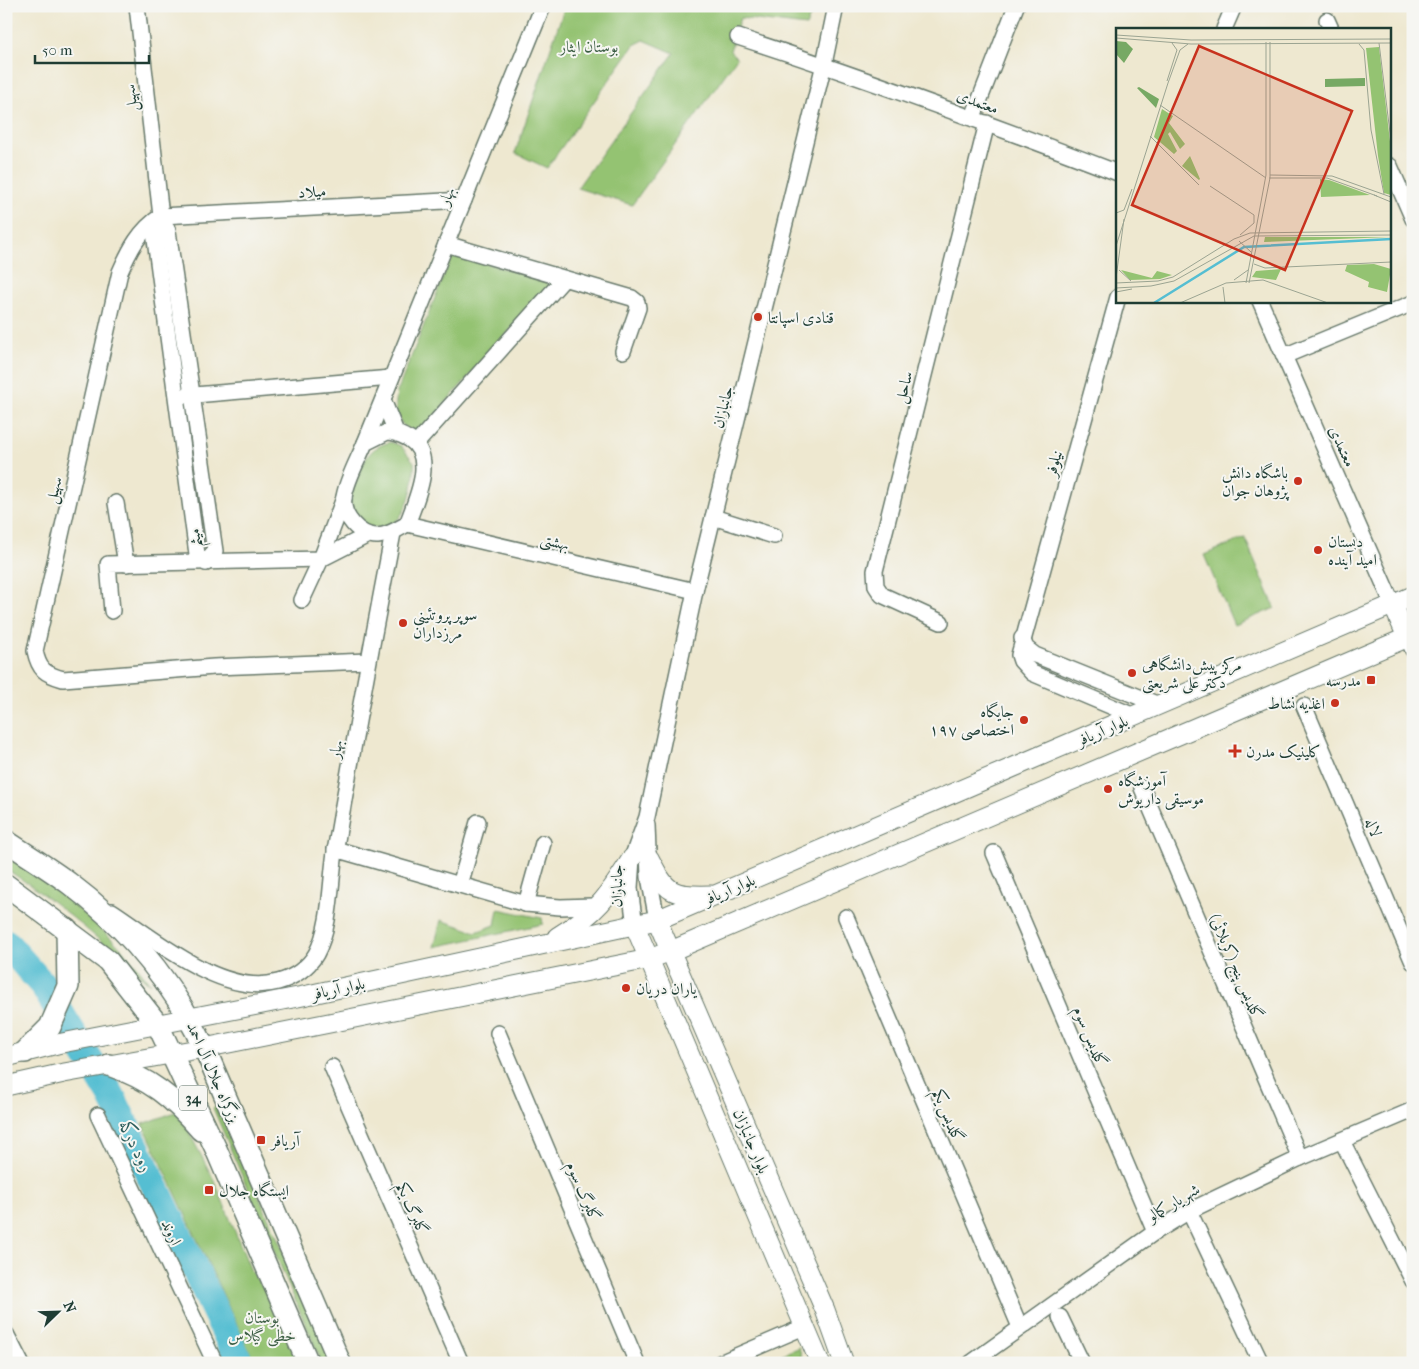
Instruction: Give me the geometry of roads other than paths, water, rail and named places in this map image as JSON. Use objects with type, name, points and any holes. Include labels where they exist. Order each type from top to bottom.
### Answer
[{"type":"highway","name":"بزرگراه جلال آل احمد","points":[[6,841],[71,884],[138,945],[168,984],[190,1018],[340,1363]]},
{"type":"highway","name":"بزرگراه جلال آل احمد","points":[[6,885],[108,961],[158,1025],[216,1149],[308,1363]]},
{"type":"highway","points":[[16,1054],[54,1036],[68,986],[67,930]]},
{"type":"highway","points":[[109,1065],[148,1081],[165,1093],[216,1149]]},
{"type":"main road","name":"بلوار آریافر","points":[[54,1036],[101,1036],[657,920],[1413,596]]},
{"type":"main road","points":[[1393,605],[1411,641]]},
{"type":"main road","name":"بلوار آریافر","points":[[6,1086],[64,1073],[204,1048],[649,959],[1411,641]]},
{"type":"main road","points":[[547,942],[595,911],[641,858],[661,882],[673,892],[717,895]]},
{"type":"main road","name":"بلوار جانبازان","points":[[657,920],[825,1310],[844,1363]]},
{"type":"main road","name":"بلوار جانبازان","points":[[635,926],[806,1326],[820,1363]]},
{"type":"street","name":"سهیل","points":[[137,6],[161,216],[148,225],[137,238],[120,272],[35,651],[38,664],[48,675],[63,679],[214,668],[368,661]]},
{"type":"street","name":"بهار","points":[[365,443],[543,6]]},
{"type":"street","name":"جانبازان","points":[[635,926],[630,888],[641,858],[647,817],[696,591],[824,64],[836,6]]},
{"type":"street","points":[[973,117],[1016,6]]},
{"type":"street","points":[[1224,28],[1234,6]]},
{"type":"street","name":"معتمدی","points":[[738,37],[824,64],[973,117],[1116,172]]},
{"type":"street","name":"ساحل","points":[[941,622],[882,595],[876,586],[875,571],[987,123]]},
{"type":"street","points":[[1392,171],[1413,219]]},
{"type":"street","name":"میلاد","points":[[161,216],[464,200]]},
{"type":"street","name":"میثم","points":[[161,216],[154,232],[215,551],[206,563]]},
{"type":"street","points":[[446,244],[563,280],[632,298],[638,308],[622,351]]},
{"type":"street","points":[[416,444],[563,280]]},
{"type":"street","name":"نیلوفر","points":[[1117,302],[1022,638],[1019,655],[1020,661],[1032,673],[1134,716]]},
{"type":"street","name":"معتمدی","points":[[1260,302],[1393,605]]},
{"type":"street","points":[[1284,356],[1413,303]]},
{"type":"street","points":[[184,396],[391,378]]},
{"type":"street","points":[[344,498],[345,509],[350,520],[357,528],[368,535],[379,536],[392,533],[407,524],[424,470],[422,453],[416,444],[396,432],[382,400]]},
{"type":"street","points":[[302,600],[321,559],[365,443],[378,435],[396,432]]},
{"type":"street","points":[[116,503],[126,564]]},
{"type":"street","points":[[713,517],[774,536]]},
{"type":"street","name":"بهشتی","points":[[407,524],[696,591]]},
{"type":"street","name":"بهار","points":[[71,884],[184,960],[222,978],[250,984],[266,985],[290,978],[304,968],[316,954],[324,932],[335,850],[392,533]]},
{"type":"street","points":[[112,611],[108,564],[321,559],[368,535]]},
{"type":"street","points":[[1022,638],[1026,648],[1035,655],[1159,705]]},
{"type":"street","name":"لاله","points":[[1304,706],[1413,962]]},
{"type":"street","name":"گلدیس پنج (کربلائی)","points":[[1142,788],[1300,1158]]},
{"type":"street","points":[[460,885],[478,822]]},
{"type":"street","points":[[526,904],[543,843]]},
{"type":"street","points":[[335,850],[526,904],[560,907],[592,906]]},
{"type":"street","name":"گلدیس سوم","points":[[994,853],[1155,1232]]},
{"type":"street","name":"جانبازان","points":[[641,858],[649,877],[657,920]]},
{"type":"street","name":"گلدیس یکم","points":[[846,916],[1020,1327]]},
{"type":"street","name":"گلبرگ سوم","points":[[498,1032],[638,1363]]},
{"type":"street","name":"گلبرگ یکم","points":[[332,1067],[462,1363]]},
{"type":"street","name":"شهریار کمالو","points":[[972,1363],[1155,1232],[1189,1211],[1300,1158],[1413,1110]]},
{"type":"street","name":"اروند","points":[[98,1116],[215,1363]]},
{"type":"street","points":[[1342,1141],[1413,1281]]},
{"type":"street","points":[[1189,1211],[1261,1363]]},
{"type":"street","points":[[1060,1317],[1082,1363]]},
{"type":"street","points":[[720,1363],[806,1326]]},
{"type":"street","points":[[6,1334],[20,1363]]},
{"type":"waterway","name":"رود درکه","points":[[6,943],[43,985],[111,1095],[240,1363]]},
{"type":"place","name":"قنادی اسپانتا","points":[[758,317]]},
{"type":"place","name":"باشگاه دانش پژوهان جوان","points":[[1298,481]]},
{"type":"place","name":"دبستان امید آینده","points":[[1318,550]]},
{"type":"place","name":"سوپر پروتئینی مرزداران","points":[[403,623]]},
{"type":"place","name":"مرکز پیش‌دانشگاهی دکتر علی شریعتی","points":[[1132,673]]},
{"type":"place","name":"مدرسه","points":[[1371,680]]},
{"type":"place","name":"اغذیه نشاط","points":[[1335,703]]},
{"type":"place","name":"جایگاه اختصاصی ۱۹۷","points":[[1024,720]]},
{"type":"place","name":"کلینیک مدرن","points":[[1235,751]]},
{"type":"place","name":"آموزشگاه موسیقی داریوش","points":[[1108,789]]},
{"type":"place","name":"یاران دریان","points":[[626,988]]},
{"type":"place","name":"آریافر","points":[[261,1140]]},
{"type":"place","name":"ایستگاه جلال","points":[[209,1190]]},
{"type":"park label","name":"بوستان ایثار","points":[[589,46]]},
{"type":"park label","name":"بوستان خطی گیلاس","points":[[262,1326]]}]
